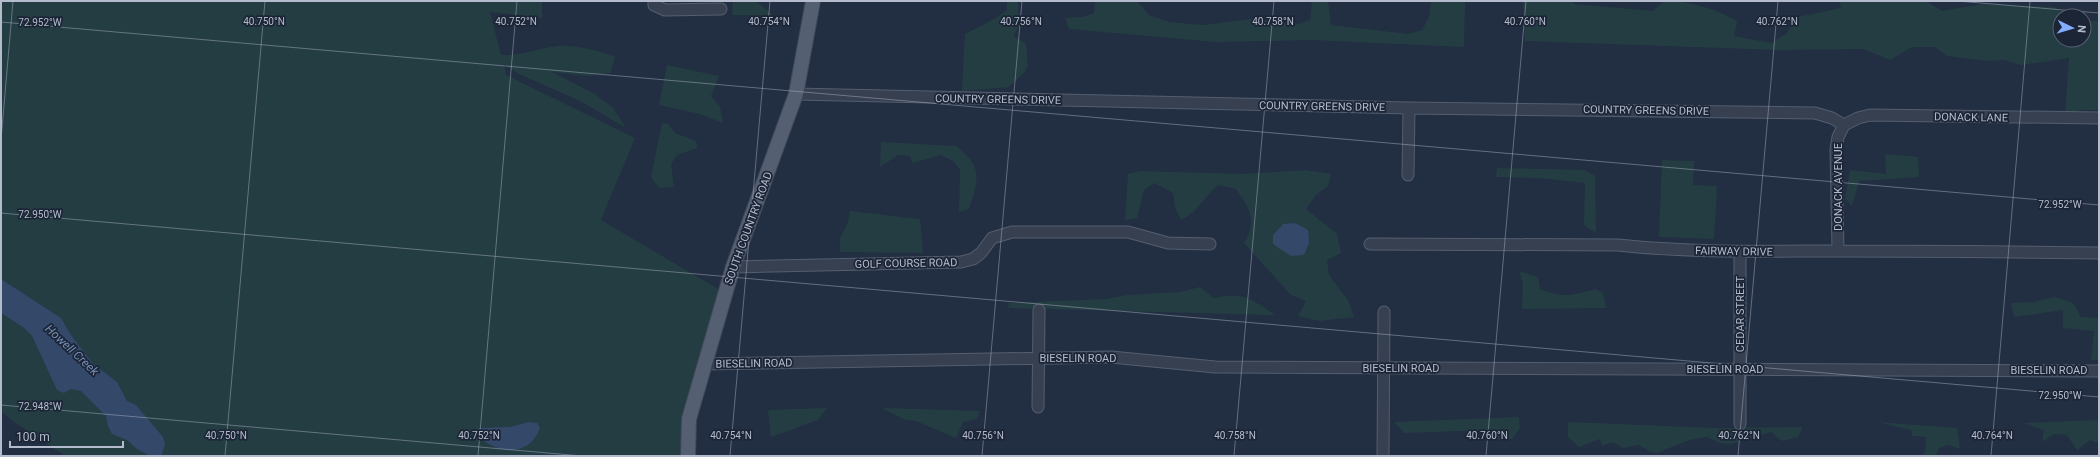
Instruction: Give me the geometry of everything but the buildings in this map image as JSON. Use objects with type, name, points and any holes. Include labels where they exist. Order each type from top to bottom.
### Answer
[{"type":"main road","name":"SOUTH COUNTRY ROAD","points":[[688,456],[689,419],[704,364],[733,267],[796,94],[813,1]]},
{"type":"street","points":[[654,3],[665,10],[721,9]]},
{"type":"street","name":"COUNTRY GREENS DRIVE","points":[[796,94],[1409,108],[1815,113],[1832,118],[1844,126]]},
{"type":"street","points":[[1408,175],[1409,108]]},
{"type":"street","name":"DONACK LANE","points":[[1844,126],[1858,118],[1870,115],[2099,118]]},
{"type":"street","name":"DONACK AVENUE","points":[[1838,251],[1836,149],[1838,137],[1844,126]]},
{"type":"street","name":"GOLF COURSE ROAD","points":[[733,267],[961,262],[977,256],[992,238],[1012,232],[1128,232],[1168,243],[1210,244]]},
{"type":"street","name":"FAIRWAY DRIVE","points":[[1370,244],[1618,246],[1740,252],[1838,251],[2099,253]]},
{"type":"street","name":"CEDAR STREET","points":[[1740,252],[1740,424]]},
{"type":"street","points":[[1038,407],[1039,310]]},
{"type":"street","points":[[1383,456],[1384,312]]},
{"type":"street","name":"BIESELIN ROAD","points":[[704,364],[1111,358],[1215,367],[2099,371]]},
{"type":"green space","points":[[1,1],[542,1],[542,18],[490,12],[501,55],[514,55],[551,47],[567,46],[591,50],[615,57],[610,73],[589,76],[552,72],[595,94],[613,108],[626,128],[580,101],[519,74],[504,64],[506,75],[635,138],[601,220],[725,293],[718,313],[688,456],[65,456],[10,419],[1,411],[1,313],[24,328],[32,336],[57,389],[61,318],[1,279]]},
{"type":"green space","points":[[733,1],[756,1],[774,16],[732,15]]},
{"type":"green space","points":[[1007,1],[1018,1],[1019,24],[1014,36],[1026,44],[1028,66],[1024,73],[1009,87],[962,91],[965,34],[994,19],[1007,10]]},
{"type":"green space","points":[[1095,1],[1137,1],[1149,15],[1169,22],[1203,25],[1252,19],[1282,22],[1292,26],[1310,20],[1312,1],[1328,1],[1331,25],[1408,34],[1422,30],[1429,17],[1431,1],[1465,1],[1464,47],[1313,40],[1216,42],[1069,29],[1065,18],[1083,17],[1094,13]]},
{"type":"green space","points":[[1523,1],[1574,1],[1574,4],[1653,11],[1666,1],[1683,2],[1722,13],[1737,21],[1734,36],[1771,43],[1786,34],[1798,17],[1841,8],[1839,1],[1926,1],[1942,11],[1983,4],[2054,7],[2056,8],[2052,8],[2052,48],[2092,48],[2092,21],[2099,21],[2099,110],[2082,110],[2065,113],[2069,58],[2021,65],[2004,60],[1988,61],[1947,56],[1935,47],[1912,47],[1890,60],[1863,49],[1779,50],[1525,41]]},
{"type":"green space","points":[[667,65],[719,76],[711,96],[720,107],[723,123],[700,114],[659,105]]},
{"type":"green space","points":[[662,123],[668,124],[675,133],[696,141],[697,148],[677,155],[671,164],[674,187],[659,188],[651,177]]},
{"type":"green space","points":[[881,142],[956,146],[971,160],[975,167],[975,189],[969,209],[959,212],[960,170],[954,162],[941,155],[913,163],[910,156],[898,155],[880,167]]},
{"type":"green space","points":[[1885,154],[1918,157],[1919,177],[1859,181],[1852,206],[1845,199],[1850,170],[1886,174]]},
{"type":"green space","points":[[1662,160],[1694,161],[1693,185],[1717,186],[1714,239],[1659,237]]},
{"type":"green space","points":[[1497,168],[1585,170],[1595,176],[1596,233],[1584,225],[1585,183],[1540,178],[1496,177]]},
{"type":"green space","points":[[1306,170],[1331,174],[1328,186],[1316,195],[1306,209],[1337,234],[1341,253],[1327,260],[1329,275],[1348,300],[1354,317],[1319,321],[1298,316],[1306,301],[1291,295],[1244,243],[1250,228],[1250,214],[1245,202],[1236,189],[1218,185],[1192,213],[1181,220],[1175,208],[1173,193],[1154,183],[1144,190],[1137,218],[1125,220],[1128,174],[1140,171],[1243,174]]},
{"type":"green space","points":[[850,211],[920,219],[923,253],[840,252],[840,238],[848,222]]},
{"type":"green space","points":[[1519,271],[1538,277],[1540,289],[1556,294],[1568,295],[1596,289],[1603,293],[1606,308],[1522,309],[1523,284]]},
{"type":"green space","points":[[1200,287],[1213,298],[1240,296],[1246,298],[1259,304],[1275,315],[1008,308],[1009,303],[1105,299],[1128,295],[1179,292]]},
{"type":"green space","points":[[2055,297],[2073,303],[2081,317],[2099,318],[2099,360],[2091,360],[2094,331],[2063,328],[2063,310],[2014,317],[2011,303],[2034,302]]},
{"type":"green space","points":[[827,408],[818,420],[771,437],[768,410]]},
{"type":"green space","points":[[882,408],[980,411],[977,419],[963,422],[956,438],[916,421],[905,420]]},
{"type":"green space","points":[[1519,417],[1520,428],[1512,439],[1499,440],[1487,430],[1404,433],[1394,422]]},
{"type":"green space","points":[[2099,420],[2099,443],[2090,440],[2077,450],[2067,435],[2054,434],[2042,442],[2044,430],[2023,423]]},
{"type":"green space","points":[[1568,422],[1716,428],[1803,427],[1798,437],[1782,441],[1771,432],[1731,444],[1720,443],[1707,437],[1689,440],[1657,453],[1651,452],[1639,445],[1623,448],[1613,442],[1602,446],[1600,439],[1579,447],[1568,437]]},
{"type":"green space","points":[[1876,422],[1957,428],[1960,449],[1947,445],[1939,448],[1936,456],[1920,456],[1925,453],[1926,437],[1912,436],[1911,430]]},
{"type":"water","points":[[1295,223],[1308,230],[1309,243],[1304,255],[1291,256],[1273,244],[1273,235],[1283,224]]},
{"type":"water","name":"Howell Creek","points":[[1,279],[61,318],[71,335],[92,363],[117,382],[127,401],[136,405],[163,437],[165,445],[161,456],[150,456],[137,449],[127,440],[112,434],[108,426],[106,416],[81,391],[71,389],[64,393],[57,390],[32,336],[24,328],[1,313]]},
{"type":"water","points":[[529,422],[537,423],[540,428],[535,438],[529,444],[520,449],[511,450],[492,446],[482,440],[473,431],[479,428],[510,427]]}]
